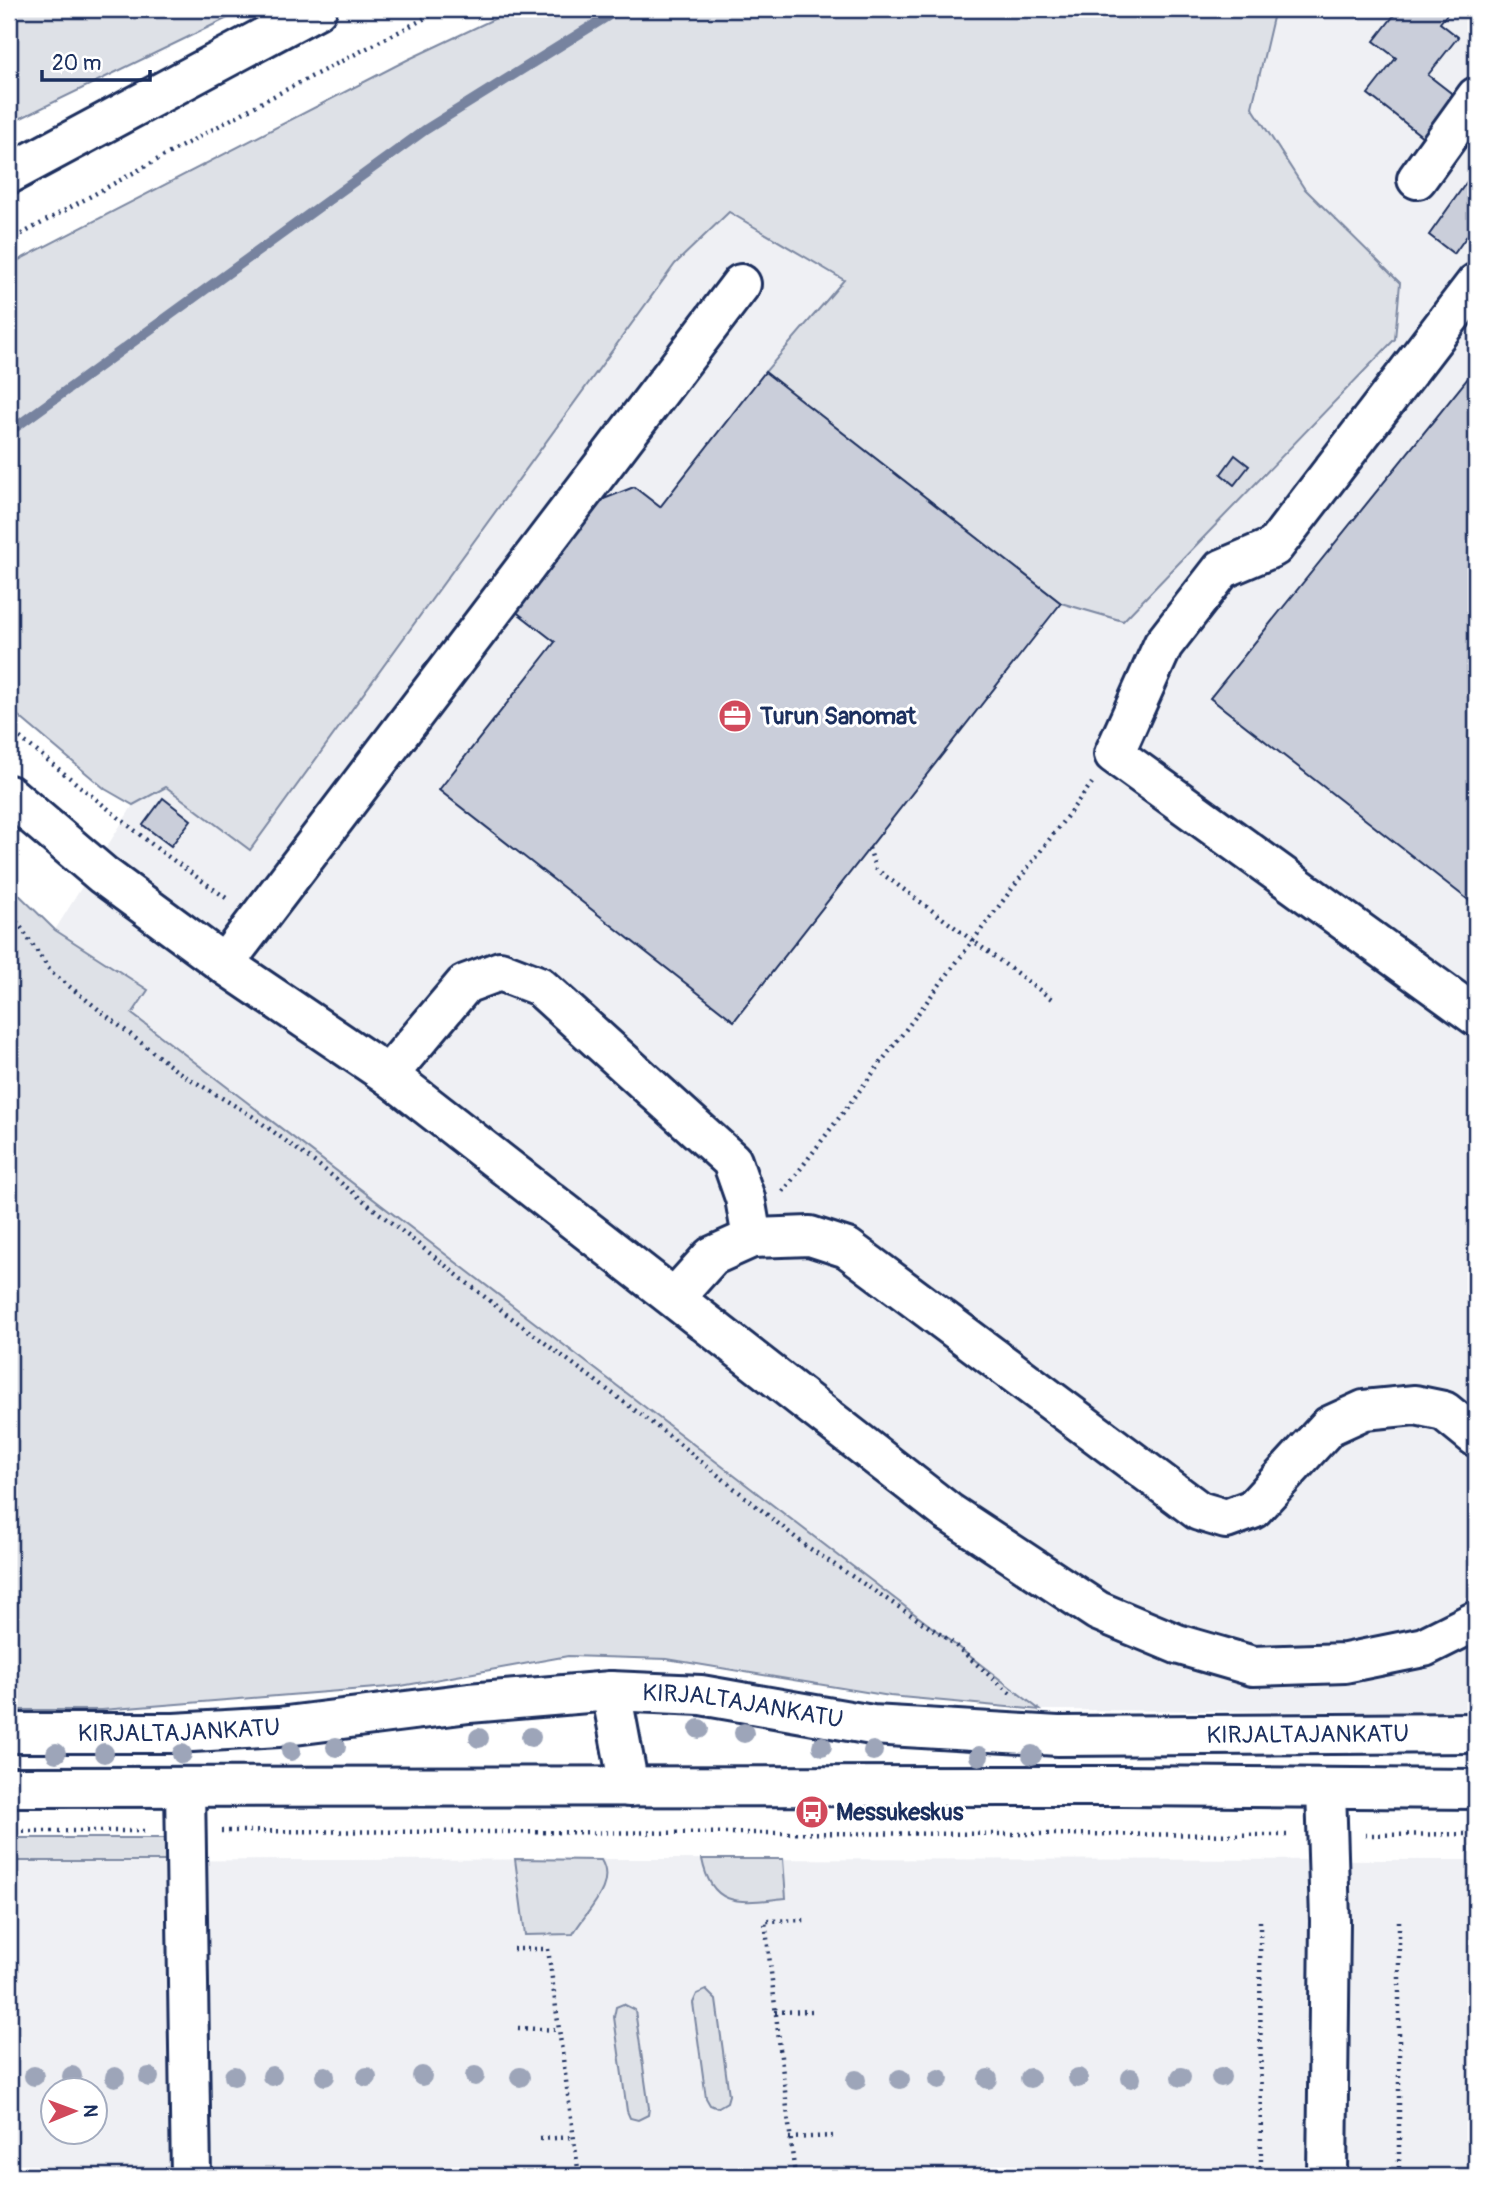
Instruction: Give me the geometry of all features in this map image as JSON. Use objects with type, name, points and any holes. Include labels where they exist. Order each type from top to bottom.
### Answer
[{"type":"street","points":[[9,174],[317,9]]},
{"type":"street","points":[[1417,179],[1476,97]]},
{"type":"street","points":[[224,964],[741,284]]},
{"type":"street","points":[[1476,284],[1274,547],[1222,569],[1163,645],[1114,754],[1476,1016]]},
{"type":"street","points":[[9,795],[103,875],[224,964],[388,1075],[676,1296],[948,1512],[1098,1611],[1177,1644],[1253,1666],[1345,1663],[1424,1647],[1476,1621]]},
{"type":"street","points":[[388,1075],[465,984],[500,971],[539,986],[732,1161],[745,1198],[752,1238]]},
{"type":"street","points":[[676,1296],[712,1256],[752,1238],[810,1236],[847,1248],[1199,1511],[1226,1519],[1253,1509],[1329,1426],[1364,1409],[1415,1405],[1444,1411],[1476,1437]]},
{"type":"street","points":[[611,1691],[629,1787]]},
{"type":"street","name":"KIRJALTAJANKATU","points":[[9,1733],[174,1733],[279,1727],[469,1703],[611,1691],[701,1695],[872,1725],[1058,1736],[1476,1733]]},
{"type":"street","points":[[9,1787],[1120,1786],[1476,1789]]},
{"type":"street","points":[[185,1788],[191,2176]]},
{"type":"street","points":[[1326,1789],[1330,1921],[1327,2176]]},
{"type":"path","points":[[9,241],[268,99],[443,9]]},
{"type":"path","points":[[9,729],[159,850],[258,920]]},
{"type":"path","points":[[752,1238],[1114,754]]},
{"type":"path","points":[[869,848],[876,869],[1052,1000]]},
{"type":"path","points":[[9,911],[51,972],[177,1071],[252,1116],[321,1167],[505,1313],[672,1438],[806,1546],[949,1640],[1058,1736]]},
{"type":"path","points":[[9,1831],[1476,1834]]},
{"type":"path","points":[[795,2176],[765,1921],[808,1920]]},
{"type":"path","points":[[1260,1921],[1261,2176]]},
{"type":"path","points":[[1399,1921],[1399,2176]]},
{"type":"path","points":[[513,1949],[548,1949],[579,2176]]},
{"type":"path","points":[[775,2012],[815,2011]]},
{"type":"path","points":[[518,2028],[559,2030]]},
{"type":"path","points":[[789,2138],[834,2136]]},
{"type":"path","points":[[540,2139],[574,2137]]},
{"type":"shaded area","points":[[9,9],[246,9],[9,124]]},
{"type":"shaded area","points":[[515,9],[1275,9],[1252,107],[1304,188],[1400,283],[1395,339],[1123,621],[1061,603],[765,372],[844,280],[729,212],[675,264],[250,850],[166,787],[133,805],[105,789],[9,708],[9,265],[407,60]]},
{"type":"shaded area","points":[[700,9],[1476,9],[1476,1712],[1040,1710],[131,1013],[148,991],[55,930],[133,805],[166,786],[250,850]]},
{"type":"shaded area","points":[[9,885],[55,930],[148,990],[132,1014],[1040,1710],[890,1696],[667,1659],[568,1656],[401,1686],[102,1710],[9,1710]]},
{"type":"shaded area","points":[[9,1838],[165,1838],[168,1861],[9,1861]]},
{"type":"shaded area","points":[[515,1859],[601,1860],[605,1870],[603,1889],[573,1934],[525,1935]]},
{"type":"shaded area","points":[[702,1859],[783,1859],[786,1898],[744,1901],[722,1895],[713,1888]]},
{"type":"shaded area","points":[[1476,1860],[1476,2176],[9,2176],[9,1861]]},
{"type":"shaded area","points":[[706,1990],[716,2000],[729,2095],[727,2102],[717,2108],[710,2105],[706,2098],[693,2003],[697,1994]]},
{"type":"shaded area","points":[[623,2004],[635,2010],[649,2108],[648,2115],[638,2120],[630,2118],[627,2111],[614,2017],[616,2007]]},
{"type":"building","points":[[1399,9],[1451,9],[1440,23],[1458,37],[1428,75],[1455,96],[1423,137],[1368,94],[1396,58],[1374,41]]},
{"type":"building","points":[[1476,169],[1476,223],[1454,254],[1429,235]]},
{"type":"building","points":[[1476,368],[1476,906],[1210,698]]},
{"type":"building","name":"Turun Sanomat","points":[[765,372],[1061,603],[734,1021],[439,790],[555,642],[510,607],[591,504],[634,487],[660,507]]},
{"type":"building","points":[[1235,455],[1249,466],[1234,485],[1221,474]]},
{"type":"building","points":[[163,798],[191,820],[171,846],[143,825]]},
{"type":"waterway","points":[[9,432],[425,130],[619,9]]},
{"type":"place","name":"Turun Sanomat","points":[[735,716]]},
{"type":"place","name":"Messukeskus","points":[[812,1812]]}]
